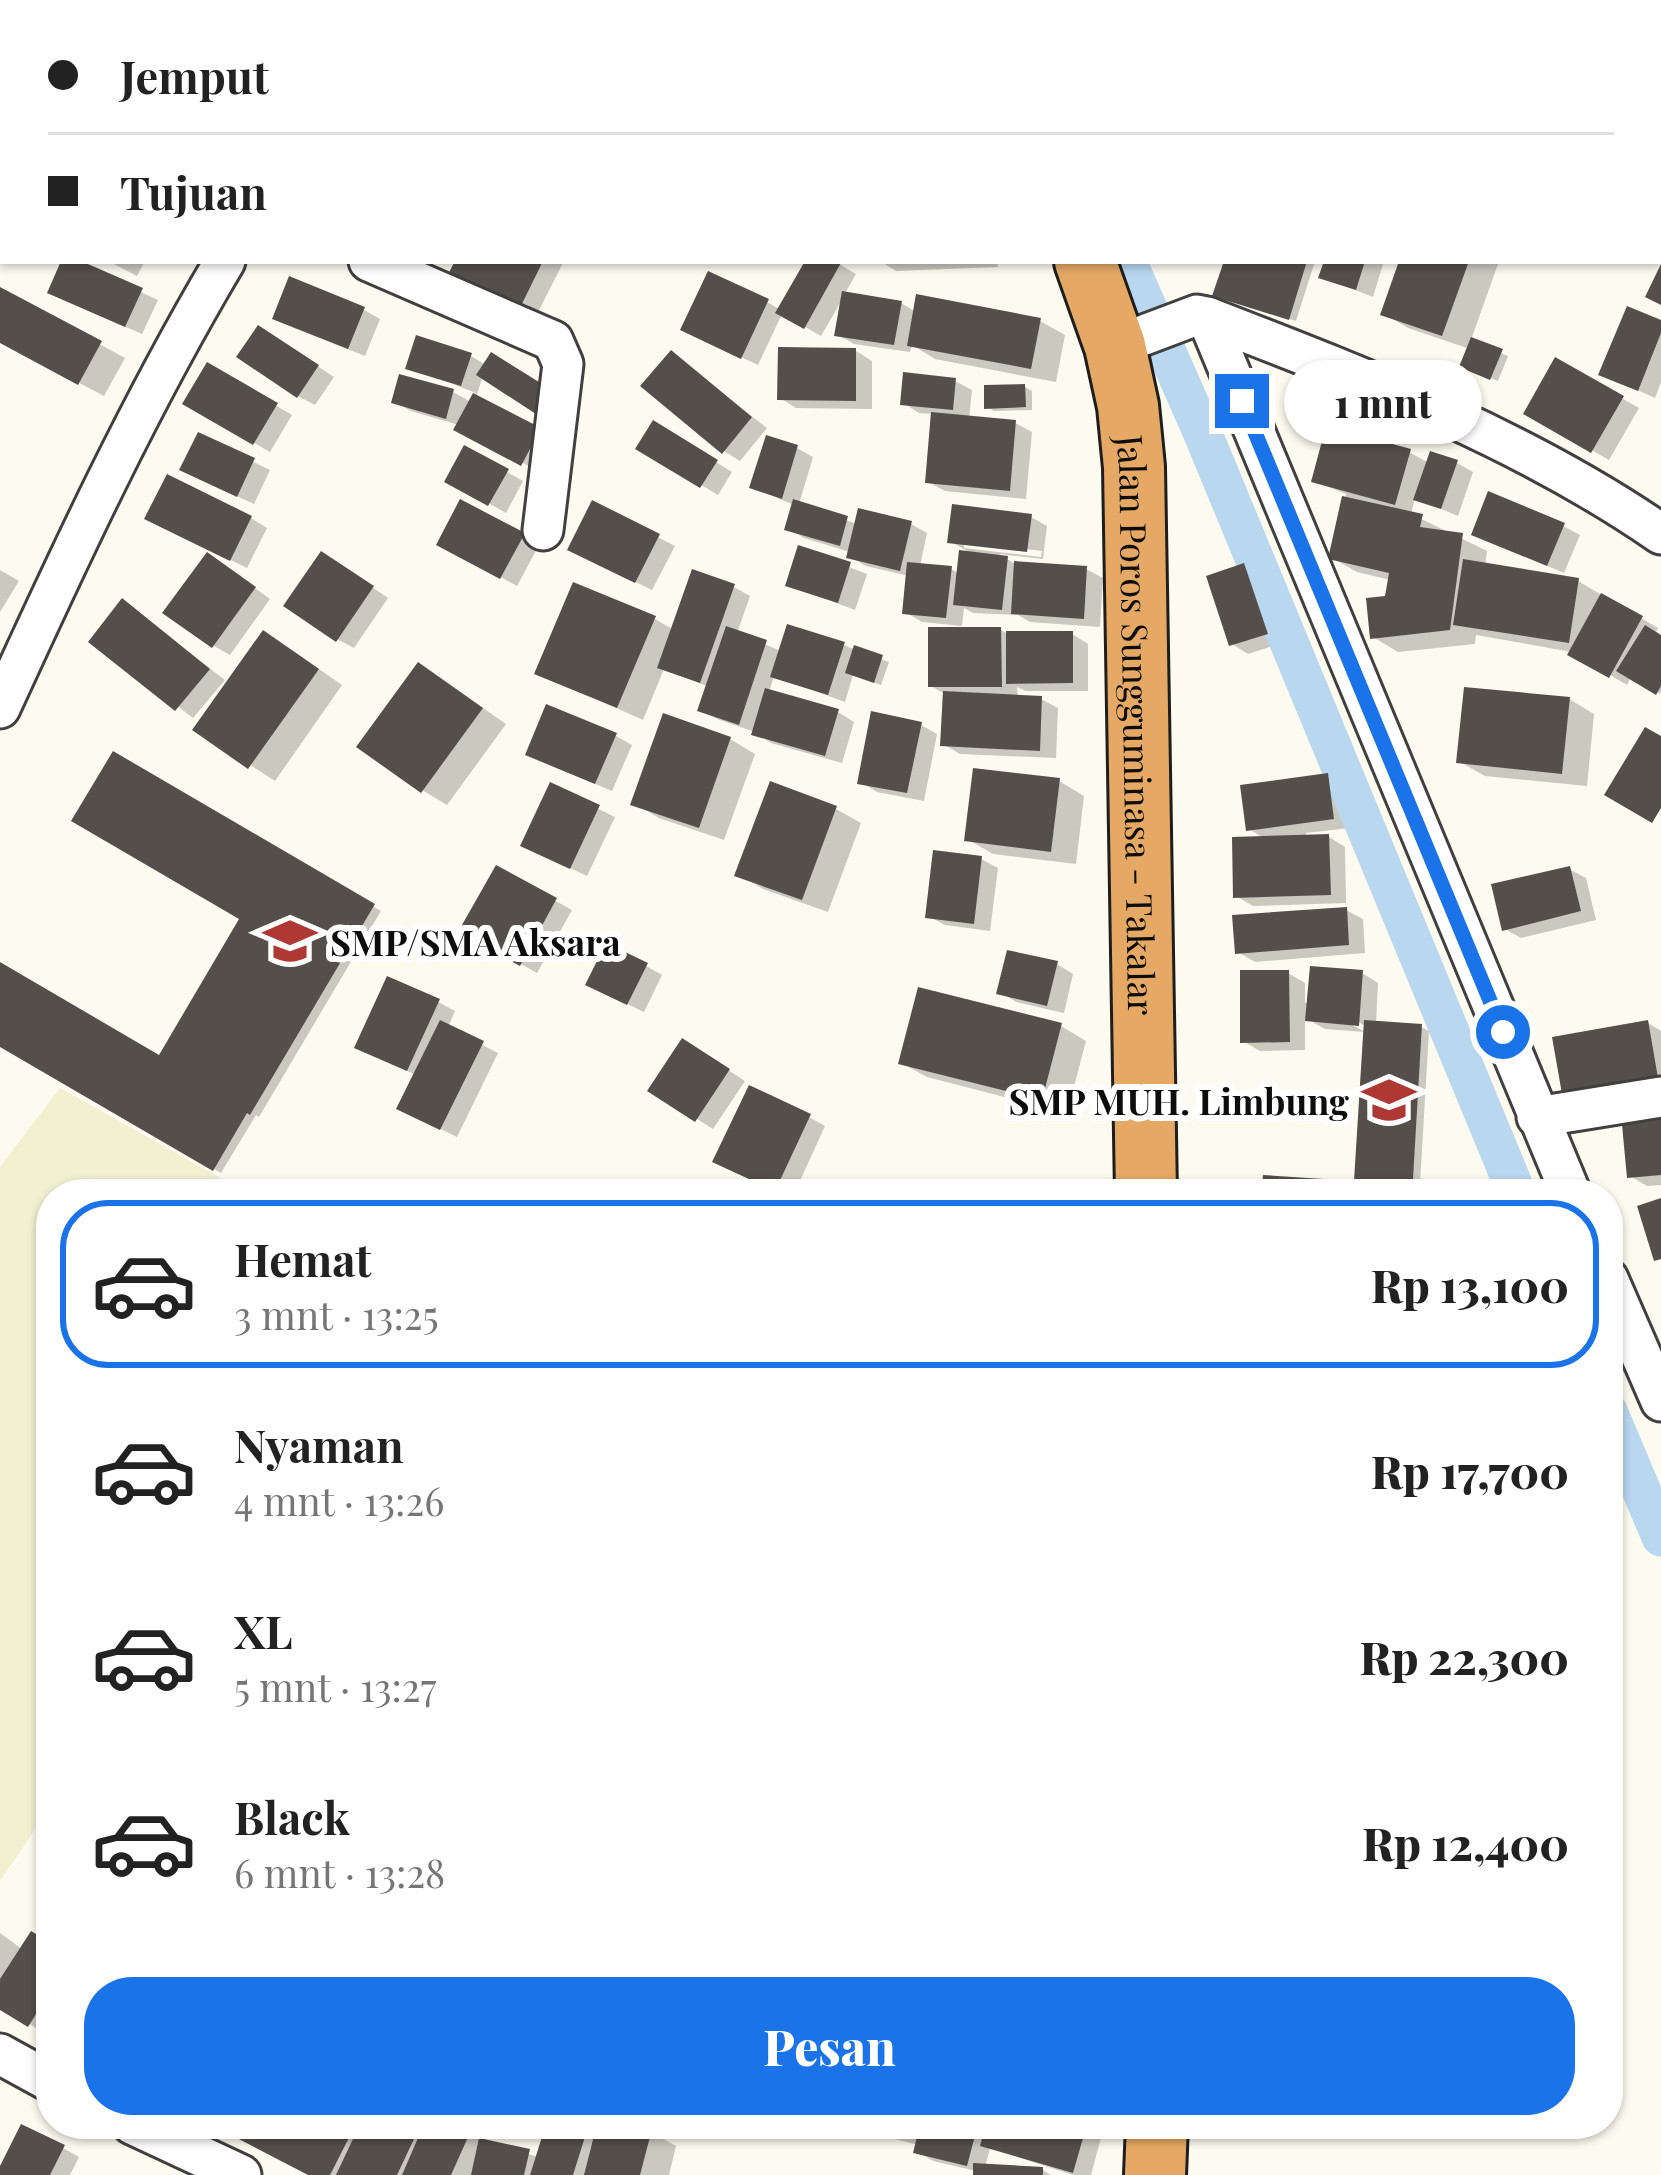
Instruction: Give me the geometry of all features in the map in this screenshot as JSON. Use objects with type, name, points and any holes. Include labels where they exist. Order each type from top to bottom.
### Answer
[{"type":"highway","name":"Jalan Poros Sungguminasa - Takalar","points":[[1087,264],[1136,338],[1128,406],[1134,467],[1146,1179]]},
{"type":"street","points":[[0,709],[185,327],[223,264]]},
{"type":"street","points":[[376,264],[553,341],[563,364],[543,530]]},
{"type":"street","points":[[1202,316],[1565,1179]]},
{"type":"street","points":[[1136,338],[1202,316],[1436,412],[1574,477],[1661,533]]},
{"type":"street","points":[[1538,1117],[1661,1097]]},
{"type":"street","points":[[1623,1314],[1661,1401]]},
{"type":"street","points":[[0,2054],[36,2074]]},
{"type":"street","points":[[163,2139],[241,2175]]},
{"type":"green space","points":[[60,1088],[222,1179],[36,1179],[36,1828],[0,1881],[0,1167]]},
{"type":"building","points":[[60,264],[88,264],[143,288],[125,327],[47,293]]},
{"type":"building","points":[[453,264],[542,264],[517,314],[446,278]]},
{"type":"building","points":[[803,264],[840,264],[804,329],[775,313]]},
{"type":"building","points":[[1223,264],[1306,264],[1289,320],[1212,296]]},
{"type":"building","points":[[1323,264],[1364,264],[1356,290],[1318,278]]},
{"type":"building","points":[[1398,264],[1468,264],[1442,336],[1380,315]]},
{"type":"building","points":[[1661,264],[1661,305],[1645,297]]},
{"type":"building","points":[[708,271],[769,299],[741,359],[680,330]]},
{"type":"building","points":[[289,276],[365,307],[348,349],[272,319]]},
{"type":"building","points":[[0,287],[102,341],[78,385],[0,343]]},
{"type":"building","points":[[842,291],[902,301],[894,345],[834,336]]},
{"type":"building","points":[[916,294],[1041,318],[1031,369],[907,346]]},
{"type":"building","points":[[1627,306],[1661,320],[1661,333],[1638,391],[1598,375]]},
{"type":"building","points":[[258,325],[319,365],[297,398],[236,357]]},
{"type":"building","points":[[416,335],[472,353],[461,386],[405,369]]},
{"type":"building","points":[[1471,337],[1503,349],[1490,380],[1459,367]]},
{"type":"building","points":[[778,347],[856,348],[856,401],[777,400]]},
{"type":"building","points":[[671,350],[752,417],[722,454],[640,386]]},
{"type":"building","points":[[491,352],[555,392],[539,416],[476,375]]},
{"type":"building","points":[[1555,357],[1624,396],[1591,453],[1523,414]]},
{"type":"building","points":[[207,362],[278,403],[253,445],[182,404]]},
{"type":"building","points":[[903,372],[956,378],[953,410],[900,405]]},
{"type":"building","points":[[399,374],[454,389],[446,419],[391,403]]},
{"type":"building","points":[[1025,384],[1026,407],[984,409],[984,385]]},
{"type":"building","points":[[473,393],[541,428],[521,466],[453,430]]},
{"type":"building","points":[[931,412],[1016,420],[1010,491],[925,483]]},
{"type":"building","points":[[653,420],[718,460],[700,488],[635,449]]},
{"type":"building","points":[[1326,426],[1411,449],[1395,505],[1311,482]]},
{"type":"building","points":[[198,432],[255,458],[237,497],[179,470]]},
{"type":"building","points":[[766,435],[798,445],[782,499],[749,488]]},
{"type":"building","points":[[464,445],[509,469],[488,506],[444,482]]},
{"type":"building","points":[[1430,451],[1458,460],[1441,509],[1413,500]]},
{"type":"building","points":[[167,474],[252,516],[230,561],[144,519]]},
{"type":"building","points":[[1488,491],[1565,523],[1547,566],[1471,535]]},
{"type":"building","points":[[1342,496],[1423,514],[1420,527],[1463,533],[1450,630],[1370,639],[1366,598],[1385,596],[1389,573],[1328,559]]},
{"type":"building","points":[[460,499],[525,533],[500,579],[436,545]]},
{"type":"building","points":[[793,499],[848,516],[840,546],[784,530]]},
{"type":"building","points":[[592,500],[660,534],[635,583],[567,550]]},
{"type":"building","points":[[952,504],[1032,514],[1027,552],[947,543]]},
{"type":"building","points":[[858,508],[912,521],[900,571],[846,558]]},
{"type":"building","points":[[798,545],[851,562],[838,603],[785,586]]},
{"type":"building","points":[[959,550],[1008,556],[1002,610],[953,605]]},
{"type":"building","points":[[321,551],[374,586],[336,642],[283,606]]},
{"type":"building","points":[[207,552],[256,587],[212,648],[162,613]]},
{"type":"building","points":[[1463,559],[1579,578],[1569,643],[1453,625]]},
{"type":"building","points":[[1014,561],[1087,566],[1084,619],[1011,614]]},
{"type":"building","points":[[907,562],[952,566],[946,618],[902,614]]},
{"type":"building","points":[[1244,563],[1268,634],[1229,646],[1206,576]]},
{"type":"building","points":[[692,569],[735,584],[700,683],[657,668]]},
{"type":"building","points":[[573,582],[656,616],[617,708],[534,674]]},
{"type":"building","points":[[1601,593],[1643,616],[1609,678],[1567,655]]},
{"type":"building","points":[[122,598],[210,669],[175,711],[88,642]]},
{"type":"building","points":[[787,624],[845,642],[828,695],[770,677]]},
{"type":"building","points":[[1645,625],[1661,635],[1661,686],[1656,695],[1616,671]]},
{"type":"building","points":[[726,626],[767,640],[739,725],[697,711]]},
{"type":"building","points":[[928,627],[1001,627],[1002,687],[928,687]]},
{"type":"building","points":[[263,630],[319,669],[248,769],[192,730]]},
{"type":"building","points":[[1006,631],[1073,631],[1073,683],[1006,684]]},
{"type":"building","points":[[854,645],[883,655],[874,683],[845,673]]},
{"type":"building","points":[[418,662],[483,708],[421,793],[356,747]]},
{"type":"building","points":[[1464,687],[1570,697],[1562,774],[1456,763]]},
{"type":"building","points":[[765,688],[839,709],[825,756],[751,735]]},
{"type":"building","points":[[943,691],[1042,696],[1040,751],[940,746]]},
{"type":"building","points":[[546,704],[617,733],[595,784],[525,755]]},
{"type":"building","points":[[871,711],[922,722],[907,793],[857,784]]},
{"type":"building","points":[[663,713],[731,737],[699,828],[630,805]]},
{"type":"building","points":[[1645,727],[1661,736],[1661,808],[1652,823],[1604,795]]},
{"type":"building","name":"SMP/SMA Aksara","points":[[113,751],[375,904],[213,1171],[0,1047],[0,962],[159,1055],[239,919],[71,821]]},
{"type":"building","points":[[973,768],[1060,778],[1051,852],[964,841]]},
{"type":"building","points":[[1328,773],[1334,819],[1246,831],[1240,785]]},
{"type":"building","points":[[770,781],[837,806],[802,900],[734,876]]},
{"type":"building","points":[[550,782],[600,805],[570,869],[520,846]]},
{"type":"building","points":[[1329,834],[1331,895],[1233,898],[1232,837]]},
{"type":"building","points":[[933,850],[982,856],[974,924],[925,918]]},
{"type":"building","points":[[496,865],[557,898],[520,966],[458,932]]},
{"type":"building","points":[[1570,866],[1581,911],[1502,931],[1491,884]]},
{"type":"building","points":[[1347,907],[1349,945],[1235,954],[1232,915]]},
{"type":"building","points":[[606,943],[648,963],[627,1005],[585,985]]},
{"type":"building","points":[[1007,950],[1058,961],[1047,1006],[996,994]]},
{"type":"building","points":[[1310,966],[1363,970],[1359,1026],[1305,1021]]},
{"type":"building","points":[[1240,970],[1289,970],[1290,1042],[1240,1043]]},
{"type":"building","points":[[387,976],[440,999],[407,1071],[354,1048]]},
{"type":"building","points":[[918,987],[1062,1023],[1042,1100],[898,1064]]},
{"type":"building","points":[[440,1020],[484,1041],[440,1130],[396,1109]]},
{"type":"building","name":"SMP MUH. Limbung","points":[[1364,1020],[1422,1024],[1413,1179],[1354,1179]]},
{"type":"building","points":[[1648,1020],[1658,1078],[1562,1094],[1552,1037]]},
{"type":"building","points":[[682,1038],[730,1069],[695,1122],[647,1091]]},
{"type":"building","points":[[749,1085],[811,1114],[781,1179],[749,1179],[712,1162]]},
{"type":"building","points":[[1661,1110],[1661,1175],[1627,1178],[1621,1114]]},
{"type":"building","name":"SMP MUH. Limbung","points":[[1263,1175],[1324,1179],[1263,1179]]},
{"type":"building","points":[[1661,1198],[1661,1259],[1654,1261],[1637,1206]]},
{"type":"building","points":[[31,1931],[36,1934],[36,2014],[28,2027],[0,2010],[0,1979]]},
{"type":"building","points":[[21,2124],[36,2131],[36,2139],[65,2145],[50,2175],[0,2175]]},
{"type":"building","points":[[239,2139],[348,2139],[330,2175],[308,2175]]},
{"type":"building","points":[[353,2139],[414,2139],[397,2175],[336,2175]]},
{"type":"building","points":[[418,2139],[467,2139],[451,2175],[402,2175]]},
{"type":"building","points":[[479,2139],[530,2149],[524,2175],[471,2175]]},
{"type":"building","points":[[541,2139],[584,2139],[573,2175],[530,2175]]},
{"type":"building","points":[[593,2139],[649,2139],[640,2175],[584,2175]]},
{"type":"building","points":[[916,2139],[974,2139],[967,2166],[913,2153]]},
{"type":"building","points":[[982,2139],[1083,2139],[1073,2173],[980,2146]]},
{"type":"building","points":[[973,2163],[1043,2167],[1043,2175],[973,2175]]},
{"type":"waterway","points":[[1128,264],[1511,1179]]},
{"type":"waterway","points":[[1623,1447],[1661,1537]]},
{"type":"place","name":"SMP/SMA Aksara","points":[[290,941]]},
{"type":"place","name":"SMP MUH. Limbung","points":[[1389,1100]]},
{"type":"route","points":[[1242,401],[1503,1032]]}]
